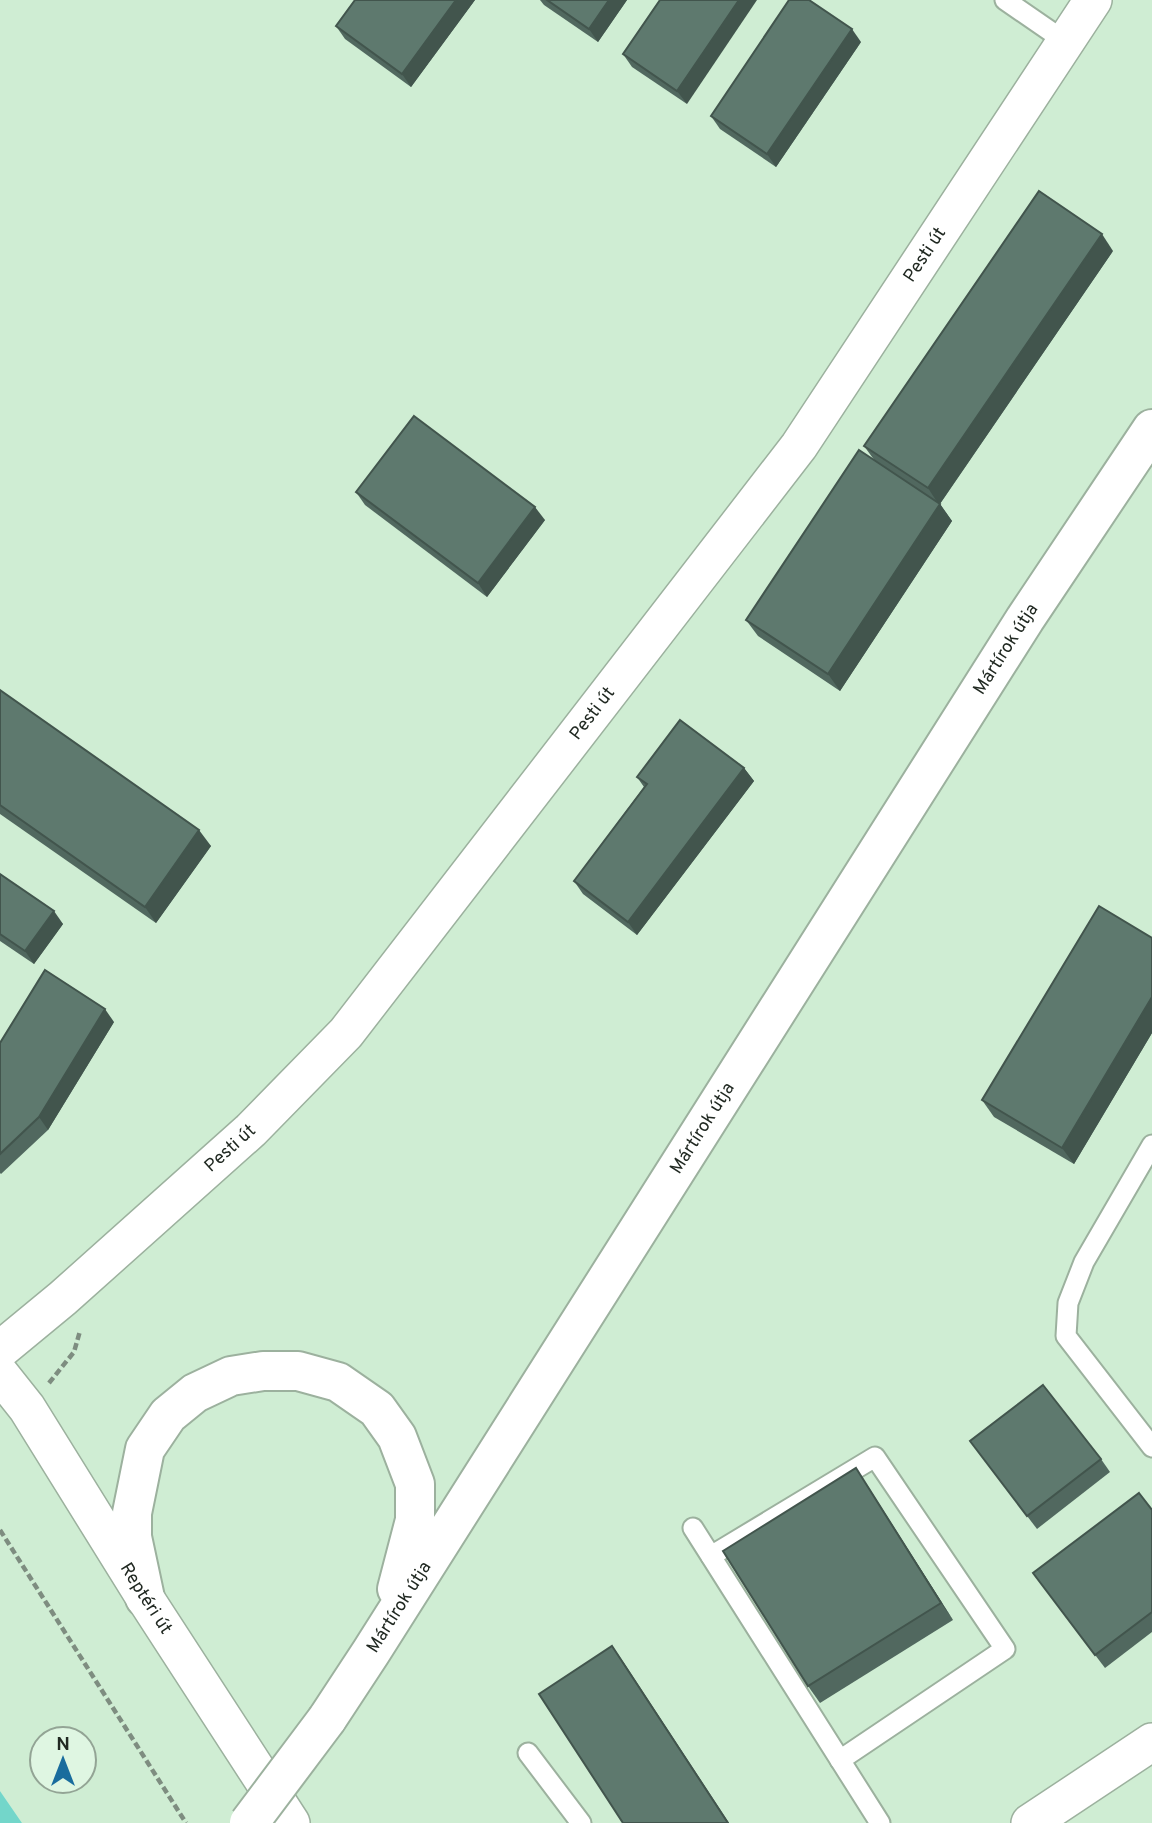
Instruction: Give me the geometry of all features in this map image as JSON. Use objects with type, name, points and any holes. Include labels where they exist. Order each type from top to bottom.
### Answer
[{"type":"main road","name":"Mártírok útja","points":[[249,1823],[372,1652],[1025,619],[1152,429]]},
{"type":"main road","points":[[145,1598],[132,1537],[132,1513],[145,1449],[169,1415],[195,1393],[231,1376],[263,1371],[298,1371],[338,1382],[377,1409],[397,1437],[415,1484],[415,1520],[407,1556],[395,1596],[372,1652]]},
{"type":"street","name":"Pesti út","points":[[0,1350],[63,1298],[251,1130],[346,1033],[799,446],[1093,0]]},
{"type":"street","name":"Reptéri út","points":[[0,1374],[27,1408],[145,1598],[291,1823]]},
{"type":"street","points":[[1030,1823],[1152,1742]]},
{"type":"lane","points":[[1004,0],[1066,41]]},
{"type":"lane","points":[[1152,1145],[1084,1262],[1068,1303],[1066,1336],[1152,1447]]},
{"type":"lane","points":[[711,1556],[875,1457],[1005,1649],[840,1760]]},
{"type":"lane","points":[[693,1528],[880,1823]]},
{"type":"lane","points":[[528,1753],[581,1823]]},
{"type":"path","points":[[27,1408],[74,1352],[80,1330],[74,1312],[63,1298]]},
{"type":"path","points":[[0,1530],[186,1823]]},
{"type":"shaded area","points":[[0,0],[1152,0],[1152,1823],[22,1823],[0,1791]]},
{"type":"water","points":[[0,1791],[22,1823],[0,1823]]},
{"type":"building","points":[[355,0],[456,0],[402,74],[336,26]]},
{"type":"building","points":[[547,0],[609,0],[589,29]]},
{"type":"building","points":[[660,0],[739,0],[677,91],[623,54]]},
{"type":"building","points":[[789,0],[809,0],[852,29],[767,154],[711,116]]},
{"type":"building","points":[[1039,191],[1102,234],[928,488],[864,446]]},
{"type":"building","points":[[414,416],[535,507],[478,583],[356,492]]},
{"type":"building","points":[[859,450],[940,504],[828,674],[746,620]]},
{"type":"building","points":[[0,690],[199,830],[145,907],[0,805]]},
{"type":"building","points":[[680,720],[744,768],[628,922],[574,881],[647,784],[637,777]]},
{"type":"building","points":[[0,874],[54,911],[25,951],[0,934]]},
{"type":"building","points":[[1099,906],[1152,938],[1152,997],[1062,1148],[982,1100]]},
{"type":"building","points":[[45,970],[105,1009],[39,1117],[0,1154],[0,1043]]},
{"type":"building","points":[[1043,1385],[1101,1459],[1027,1516],[970,1441]]},
{"type":"building","points":[[856,1468],[941,1603],[808,1686],[723,1551]]},
{"type":"building","points":[[1139,1493],[1152,1510],[1152,1612],[1095,1655],[1033,1573]]},
{"type":"building","points":[[612,1646],[728,1823],[623,1823],[539,1694]]}]
